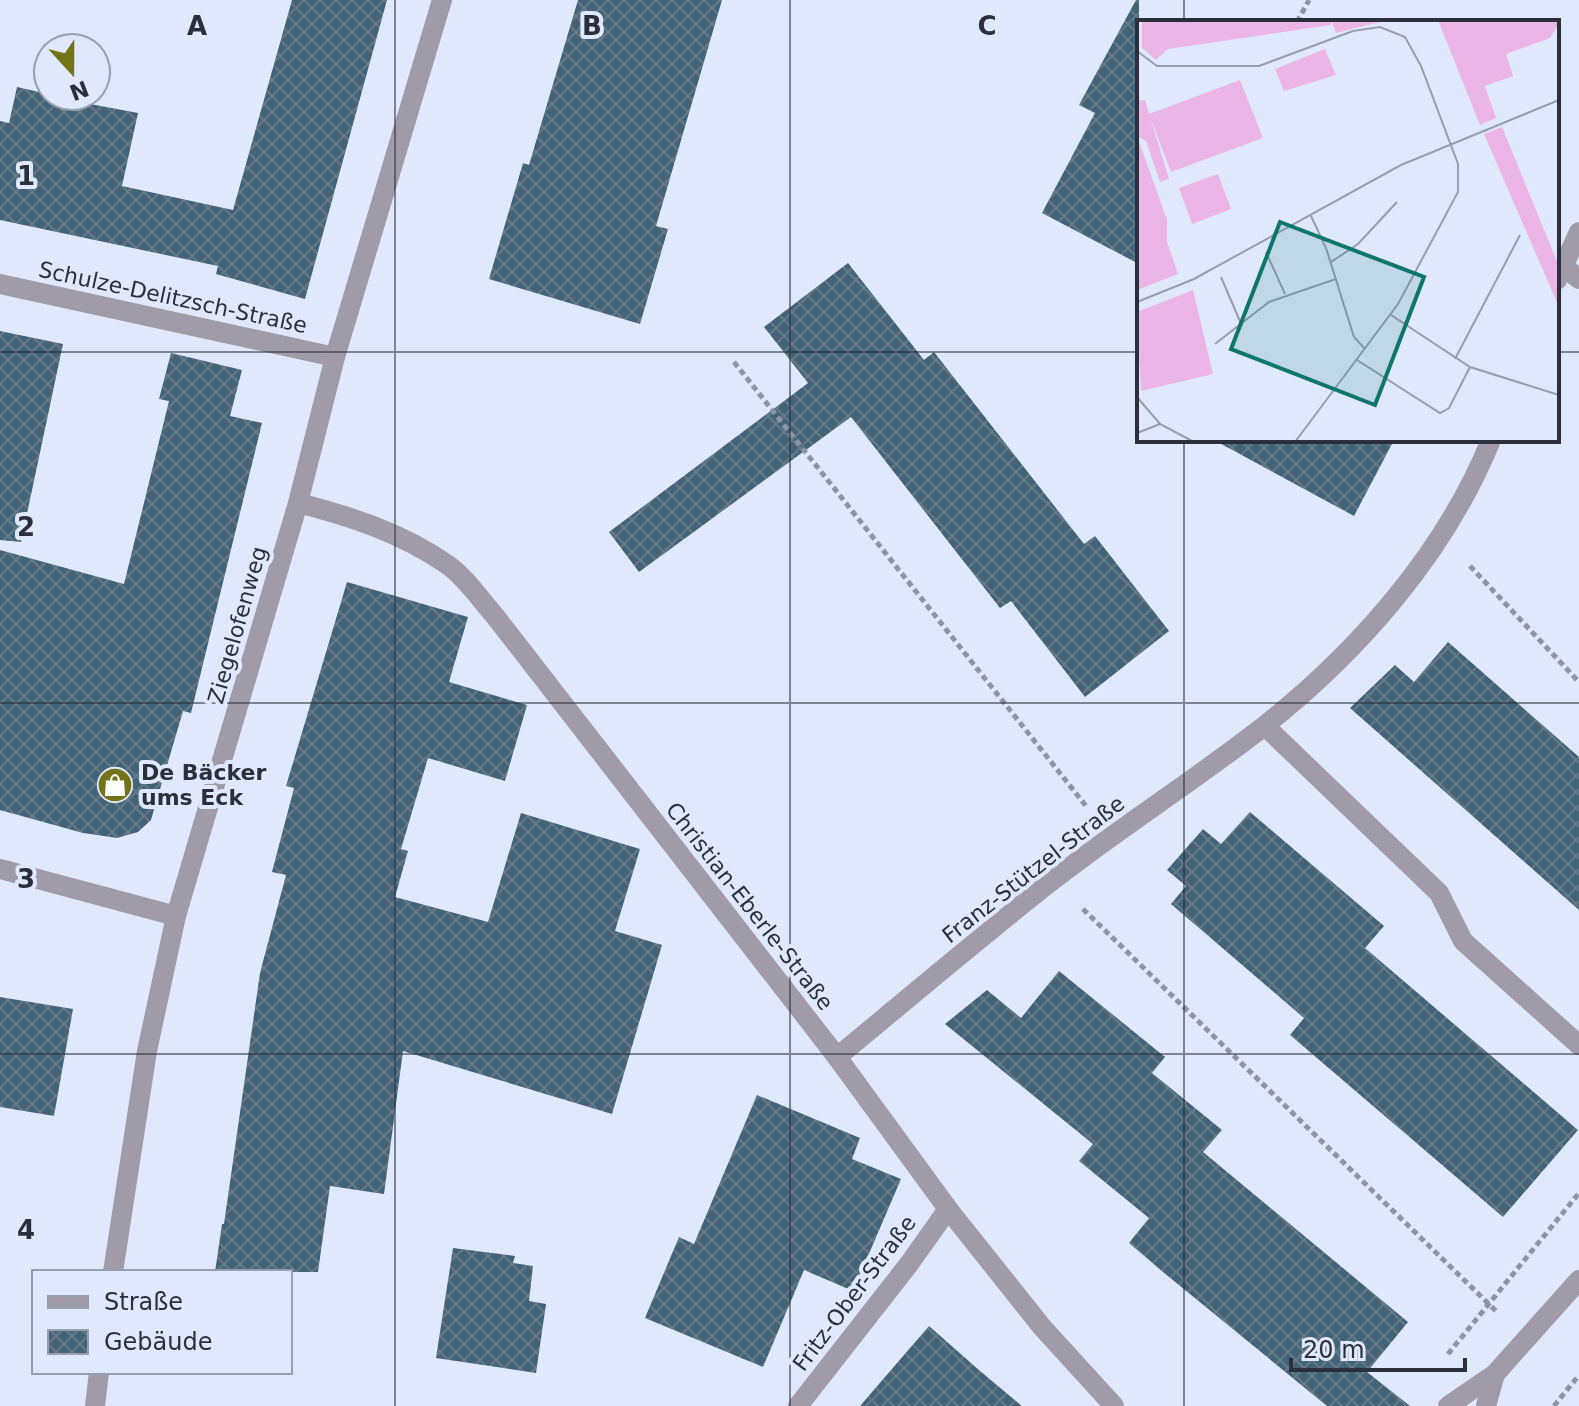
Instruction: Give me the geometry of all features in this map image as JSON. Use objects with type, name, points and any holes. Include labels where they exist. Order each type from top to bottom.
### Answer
[{"type":"street","name":"Ziegelofenweg","points":[[113,1270],[147,1051],[176,916],[298,503],[335,357],[442,0]]},
{"type":"street","points":[[1579,232],[1560,273],[1579,279]]},
{"type":"street","name":"Schulze-Delitzsch-Straße","points":[[0,284],[335,357]]},
{"type":"street","name":"Franz-Stützel-Straße","points":[[837,1057],[1053,880],[1265,726],[1338,659],[1395,597],[1442,537],[1479,470],[1490,442]]},
{"type":"street","name":"Christian-Eberle-Straße","points":[[298,503],[349,516],[405,540],[450,567],[495,616],[837,1057],[948,1209],[1042,1327],[1114,1406]]},
{"type":"street","points":[[1265,726],[1439,893],[1463,941],[1579,1045]]},
{"type":"street","points":[[0,869],[176,916]]},
{"type":"street","name":"Fritz-Ober-Straße","points":[[798,1406],[948,1209]]},
{"type":"street","points":[[1448,1406],[1495,1374],[1579,1280]]},
{"type":"street","points":[[95,1406],[99,1374]]},
{"type":"street","points":[[1486,1406],[1495,1374]]},
{"type":"path","points":[[1298,20],[1309,0]]},
{"type":"path","points":[[734,362],[1111,837]]},
{"type":"path","points":[[1442,537],[1579,682]]},
{"type":"path","points":[[1053,880],[1489,1304]]},
{"type":"path","points":[[1443,1361],[1579,1193]]},
{"type":"path","points":[[1554,1406],[1579,1375]]},
{"type":"building","points":[[292,0],[387,0],[305,299],[216,274],[218,266],[0,220],[0,121],[9,123],[17,87],[32,90],[32,112],[112,112],[112,108],[138,113],[122,186],[233,210]]},
{"type":"building","points":[[578,0],[722,0],[656,226],[668,229],[640,324],[489,279],[523,163],[529,165]]},
{"type":"building","points":[[1136,0],[1139,0],[1137,263],[1042,213],[1095,113],[1079,105]]},
{"type":"building","points":[[848,263],[924,360],[934,352],[1084,544],[1095,536],[1169,631],[1085,697],[1011,601],[1000,608],[851,417],[639,572],[609,532],[808,383],[764,327]]},
{"type":"building","points":[[0,331],[63,344],[21,542],[0,540]]},
{"type":"building","points":[[171,353],[242,370],[230,416],[262,423],[191,713],[183,711],[151,820],[138,832],[117,838],[83,833],[0,810],[0,550],[124,584],[169,401],[159,399]]},
{"type":"building","points":[[1218,442],[1393,442],[1354,516]]},
{"type":"building","points":[[347,582],[468,617],[449,682],[527,705],[505,781],[428,758],[401,849],[408,851],[395,897],[488,922],[521,813],[640,849],[615,931],[662,945],[612,1114],[403,1051],[384,1194],[330,1186],[318,1272],[215,1270],[260,973],[286,875],[272,872],[294,788],[286,786]]},
{"type":"building","points":[[1448,642],[1579,757],[1579,910],[1350,708],[1395,665],[1414,682]]},
{"type":"building","points":[[1250,812],[1384,926],[1365,948],[1578,1130],[1503,1217],[1290,1035],[1304,1018],[1171,904],[1186,886],[1167,870],[1203,829],[1221,844]]},
{"type":"building","points":[[1059,971],[1165,1057],[1152,1073],[1222,1130],[1203,1152],[1408,1322],[1367,1372],[1410,1406],[1327,1406],[1163,1272],[1129,1243],[1149,1218],[1079,1161],[1093,1144],[945,1024],[987,990],[1021,1018]]},
{"type":"building","points":[[0,997],[73,1009],[54,1116],[0,1107]]},
{"type":"building","points":[[757,1095],[860,1138],[852,1159],[901,1179],[853,1291],[804,1270],[763,1367],[645,1318],[679,1237],[694,1244]]},
{"type":"building","points":[[453,1248],[515,1256],[513,1263],[533,1266],[529,1301],[546,1304],[536,1373],[436,1358]]},
{"type":"building","points":[[929,1326],[980,1371],[1022,1406],[860,1406]]},
{"type":"place","name":"De Bäcker ums Eck","points":[[115,785]]}]
